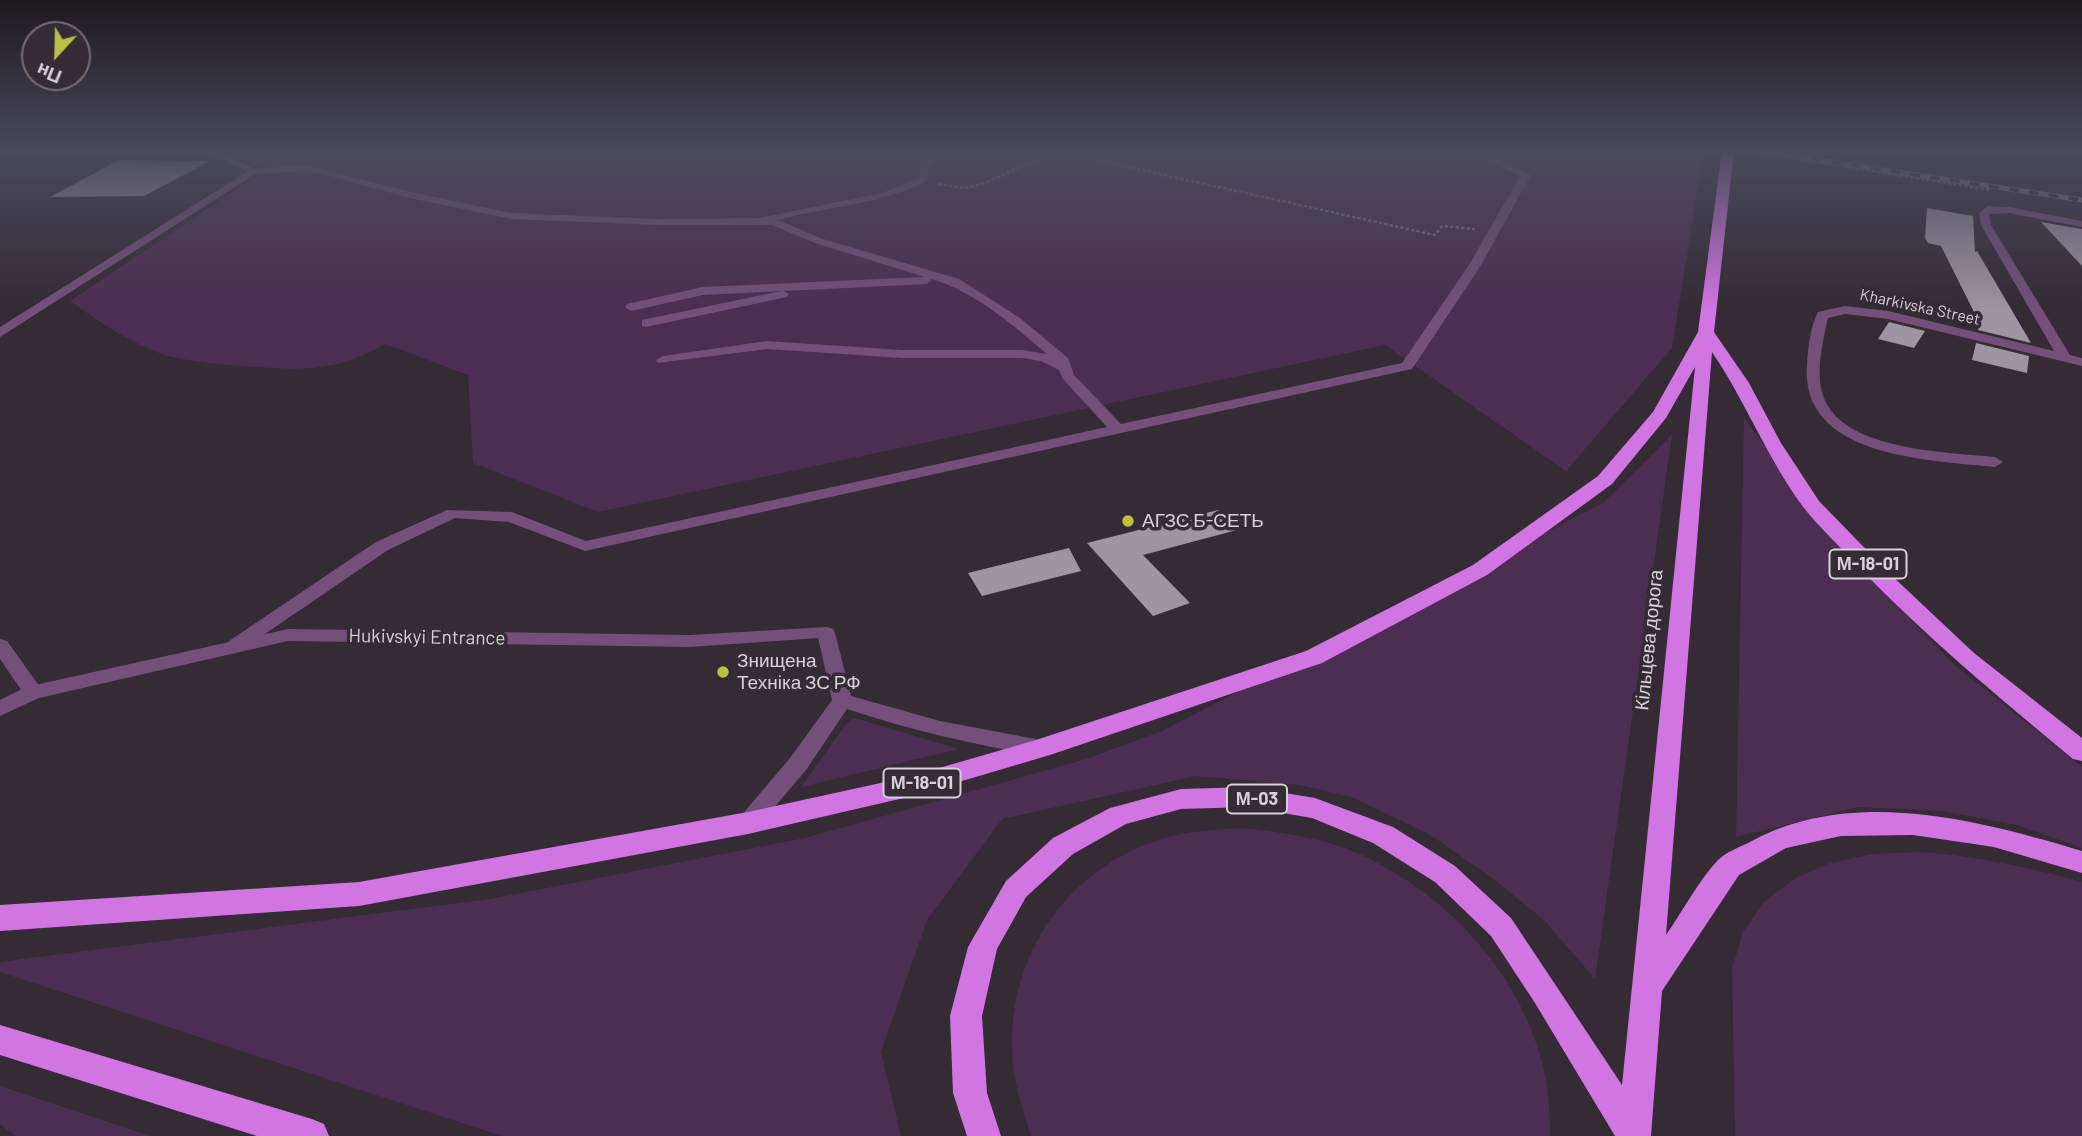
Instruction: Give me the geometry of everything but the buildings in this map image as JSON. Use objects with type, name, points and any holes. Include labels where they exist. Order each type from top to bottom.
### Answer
[{"type":"highway","name":"Кільцева дорога","points":[[1634,1136],[1706,331],[1722,203]]},
{"type":"highway","name":"М-18-01","points":[[0,918],[359,894],[748,823],[908,787],[1041,748],[1314,657],[1480,570],[1605,480],[1660,414],[1706,331],[1741,383],[1772,443],[1812,505],[1881,578],[1966,659],[2082,752]]},
{"type":"highway","name":"М-03","points":[[984,1136],[970,1093],[966,1016],[983,947],[1016,889],[1063,846],[1119,815],[1181,799],[1248,797],[1315,808],[1382,835],[1446,874],[1501,927],[1546,993],[1634,1136]]},
{"type":"highway","points":[[1645,990],[1729,867],[1779,839],[1841,825],[1913,824],[1994,836],[2082,862]]},
{"type":"highway","points":[[0,1040],[312,1136]]},
{"type":"street","points":[[0,333],[205,203]]},
{"type":"street","points":[[446,203],[536,218],[659,222],[764,220],[855,203]]},
{"type":"street","points":[[236,645],[382,546],[453,513],[512,517],[584,546],[1407,366],[1475,265],[1510,203]]},
{"type":"street","points":[[2065,358],[1986,225],[1984,213],[1988,209],[2009,210],[2082,224]]},
{"type":"street","points":[[764,220],[838,247],[955,282],[1016,321],[1063,361],[1068,376]]},
{"type":"street","points":[[631,307],[703,291],[922,279],[955,282]]},
{"type":"street","points":[[646,323],[825,285]]},
{"type":"street","name":"Kharkivska Street","points":[[1995,462],[1884,447],[1839,429],[1817,400],[1815,345],[1822,315],[1845,310],[1888,315],[2082,362]]},
{"type":"street","points":[[663,360],[767,345],[890,354],[1022,354],[1054,361],[1119,430]]},
{"type":"street","name":"Hukivskyi Entrance","points":[[0,709],[33,692],[288,635],[690,641],[826,633],[842,700]]},
{"type":"street","points":[[0,645],[33,692]]},
{"type":"street","points":[[748,823],[792,775],[842,700],[949,731],[1041,748]]},
{"type":"path","points":[[1291,203],[1435,235],[1442,226],[1452,225],[1493,232]]},
{"type":"shaded area","points":[[216,203],[1695,203],[1672,348],[1566,471],[1385,345],[598,512],[473,463],[468,375],[386,344],[347,361],[307,368],[241,366],[175,358],[126,337],[70,301]]},
{"type":"shaded area","points":[[1744,418],[1831,535],[1953,664],[2082,767],[2082,848],[2017,825],[1941,811],[1858,807],[1736,837]]},
{"type":"shaded area","points":[[1672,435],[1595,979],[1544,920],[1491,877],[1429,834],[1351,797],[1300,785],[1196,776],[1002,819],[927,920],[881,1052],[901,1136],[502,1136],[0,972],[0,962],[490,899],[805,838],[1083,760],[1162,731],[1603,503]]},
{"type":"shaded area","points":[[853,719],[959,749],[801,787],[846,724]]},
{"type":"shaded area","points":[[1240,828],[1303,837],[1364,856],[1403,878],[1438,904],[1471,935],[1499,969],[1521,1007],[1538,1048],[1548,1091],[1550,1136],[1031,1136],[1014,1070],[1014,1012],[1021,979],[1034,947],[1051,918],[1073,893],[1099,871],[1128,853],[1171,836]]},
{"type":"shaded area","points":[[1921,852],[2002,863],[2082,882],[2082,1136],[1735,1136],[1732,969],[1743,932],[1764,902],[1794,879],[1830,863],[1873,854]]},
{"type":"shaded area","points":[[0,1086],[150,1136],[17,1136],[0,1125]]},
{"type":"place","name":"АГЗС Б-СЕТЬ","points":[[1128,521]]},
{"type":"place","name":"Знищена Техніка ЗС РФ","points":[[723,672]]}]
